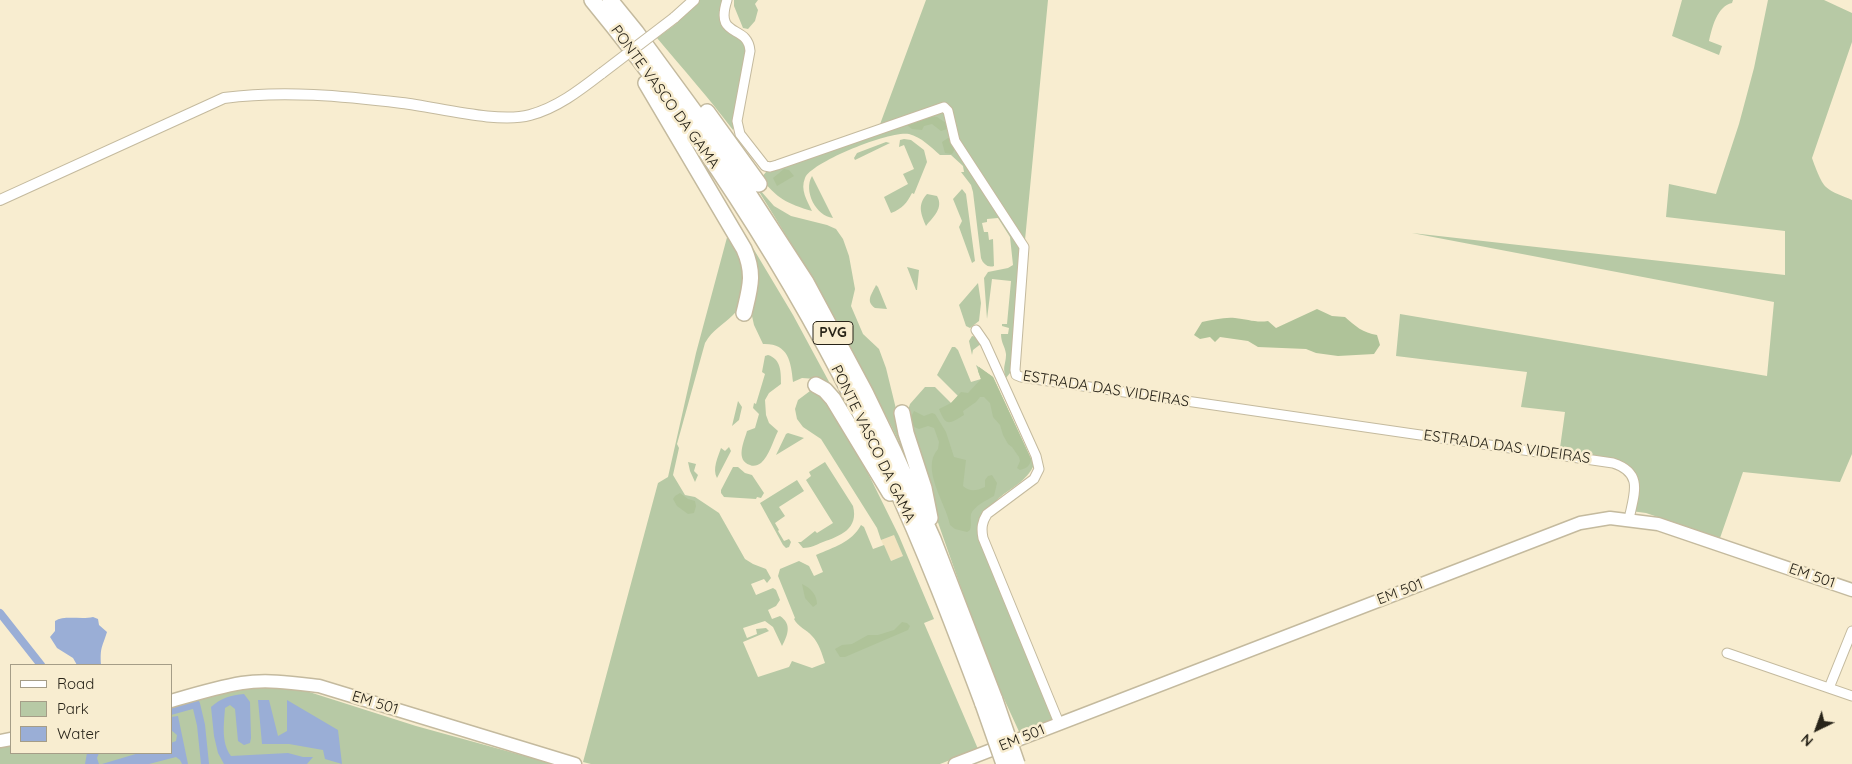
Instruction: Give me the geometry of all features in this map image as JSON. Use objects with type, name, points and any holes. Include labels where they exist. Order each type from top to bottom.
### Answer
[{"type":"highway","points":[[618,0],[669,61],[759,184]]},
{"type":"highway","points":[[601,3],[744,249],[752,276],[744,313]]},
{"type":"highway","name":"PONTE VASCO DA GAMA","points":[[601,3],[684,121],[765,243],[840,374],[890,475],[1017,764]]},
{"type":"highway","name":"PONTE VASCO DA GAMA","points":[[601,3],[702,122],[806,282],[865,392],[933,539],[989,702],[1004,764]]},
{"type":"highway","points":[[816,385],[825,390],[833,399],[916,534]]},
{"type":"highway","points":[[902,413],[906,433],[924,488],[933,539]]},
{"type":"main road","name":"EM 501","points":[[955,764],[1580,523],[1610,518],[1653,523],[1852,590]]},
{"type":"main road","name":"EM 501","points":[[172,701],[243,683],[281,682],[309,685],[355,697],[575,764]]},
{"type":"street","points":[[0,200],[224,98],[247,95],[318,95],[403,103],[498,118],[529,116],[552,107],[578,91],[674,18],[694,0]]},
{"type":"street","name":"ESTRADA DAS VIDEIRAS","points":[[727,0],[723,12],[724,20],[728,26],[746,38],[749,42],[750,51],[737,122],[738,129],[764,166],[777,165],[944,107],[948,111],[955,141],[1024,247],[1016,375],[1613,463],[1631,472],[1635,481],[1629,519]]},
{"type":"street","points":[[976,330],[985,343],[1036,456],[1039,469],[1034,479],[987,514],[981,529],[983,538],[1059,723]]},
{"type":"street","points":[[1829,688],[1852,630]]},
{"type":"street","points":[[1727,653],[1852,696]]},
{"type":"shaded area","points":[[894,534],[903,556],[891,561],[881,540]]},
{"type":"green space","points":[[700,0],[723,0],[720,11],[747,48],[733,130],[657,38],[677,23]]},
{"type":"green space","points":[[734,0],[758,0],[755,4],[758,10],[755,21],[748,29],[743,28],[734,6]]},
{"type":"green space","points":[[926,0],[1048,0],[1025,240],[1023,241],[956,140],[950,107],[946,103],[879,127]]},
{"type":"green space","points":[[1682,0],[1733,0],[1732,3],[1722,8],[1710,36],[1709,41],[1722,46],[1719,55],[1672,36]]},
{"type":"green space","points":[[1768,0],[1824,0],[1852,13],[1852,42],[1812,158],[1824,185],[1835,193],[1852,200],[1852,454],[1840,482],[1743,472],[1720,538],[1646,513],[1631,511],[1634,491],[1622,466],[1559,455],[1565,412],[1521,407],[1527,372],[1396,356],[1400,314],[1767,376],[1774,302],[1412,233],[1785,275],[1785,231],[1666,217],[1669,184],[1716,194],[1739,124],[1754,68]]},
{"type":"green space","points":[[944,111],[948,125],[1021,249],[1010,373],[1006,378],[1004,368],[1006,354],[1001,334],[1008,334],[1009,328],[1002,326],[1002,324],[1007,324],[1011,281],[992,279],[987,319],[984,278],[988,272],[1008,268],[1013,265],[1010,237],[998,218],[987,219],[987,222],[982,223],[984,232],[988,232],[989,240],[993,239],[994,266],[984,264],[981,258],[971,185],[961,172],[964,172],[963,166],[951,155],[940,155],[922,140],[909,134],[886,137],[852,148],[810,171],[805,178],[803,187],[812,211],[783,199],[772,191],[761,178],[766,172]]},
{"type":"green space","points":[[929,116],[937,117],[946,123],[947,129],[941,131],[932,124],[924,126],[922,130],[912,129],[907,125]]},
{"type":"green space","points":[[948,138],[955,149],[952,154],[945,153],[942,142]]},
{"type":"green space","points":[[900,140],[911,140],[924,150],[927,162],[914,194],[912,193],[901,208],[891,213],[884,197],[908,184],[903,174],[914,169],[904,145],[899,147]]},
{"type":"green space","points":[[886,142],[890,143],[855,160],[854,158],[857,153]]},
{"type":"green space","points":[[784,169],[789,170],[794,176],[777,186],[773,178]]},
{"type":"green space","points":[[812,176],[833,218],[821,213],[813,202],[809,189]]},
{"type":"green space","points":[[753,182],[774,206],[791,216],[836,229],[843,239],[849,256],[855,289],[851,306],[863,334],[879,349],[886,368],[909,462],[835,319]]},
{"type":"green space","points":[[962,189],[966,194],[975,261],[972,263],[959,227],[962,221],[953,199]]},
{"type":"green space","points":[[927,194],[937,196],[939,204],[937,212],[926,226],[921,214],[921,206]]},
{"type":"green space","points":[[735,222],[738,223],[793,315],[841,404],[816,379],[802,378],[793,382],[787,355],[778,347],[771,344],[763,344],[754,325],[752,316],[754,302]]},
{"type":"green space","points":[[729,230],[744,267],[746,279],[744,293],[736,312],[714,331],[705,343],[677,444],[679,448],[673,475],[685,495],[695,497],[719,513],[745,559],[766,569],[771,578],[767,583],[764,579],[751,584],[756,595],[773,588],[776,590],[780,600],[776,606],[768,610],[772,619],[780,616],[784,619],[788,630],[782,646],[773,627],[765,621],[743,628],[747,638],[757,634],[756,629],[766,628],[769,631],[743,642],[758,677],[789,667],[792,661],[812,668],[825,663],[814,639],[794,619],[778,576],[780,569],[799,561],[809,566],[814,576],[823,572],[816,555],[836,547],[847,540],[861,525],[864,527],[873,549],[884,545],[891,561],[903,556],[894,535],[881,540],[877,528],[821,439],[803,427],[797,419],[795,409],[798,400],[810,391],[816,392],[827,400],[861,459],[899,536],[934,619],[924,623],[978,749],[940,764],[591,764],[583,762],[658,483],[668,477],[696,353]]},
{"type":"green space","points":[[907,267],[919,270],[917,290],[916,290]]},
{"type":"green space","points":[[978,283],[981,303],[979,321],[970,328],[966,326],[959,305]]},
{"type":"green space","points":[[876,285],[887,309],[875,308],[870,303],[870,297]]},
{"type":"green space","points":[[1317,309],[1332,316],[1345,317],[1363,331],[1377,335],[1380,345],[1374,354],[1338,356],[1316,353],[1306,349],[1258,347],[1248,341],[1220,337],[1215,342],[1210,337],[1200,339],[1194,335],[1202,322],[1235,318],[1268,321],[1276,328]]},
{"type":"green space","points":[[972,336],[977,337],[982,343],[973,350],[972,355],[969,341]]},
{"type":"green space","points":[[952,347],[958,350],[971,382],[981,379],[976,365],[993,377],[1034,465],[1023,480],[996,501],[981,529],[1059,723],[1022,738],[987,662],[935,514],[906,416],[910,404],[925,387],[935,387],[951,403],[958,396],[937,375]]},
{"type":"green space","points":[[768,355],[778,363],[781,384],[769,393],[765,400],[766,415],[769,423],[778,431],[764,460],[753,466],[745,463],[742,450],[747,431],[755,428],[759,414],[753,408],[765,374],[762,372],[765,356]]},
{"type":"green space","points":[[979,367],[993,377],[1031,459],[1029,465],[1025,468],[1020,470],[1017,468],[1020,461],[1019,457],[1008,444],[1000,425],[993,417],[990,403],[984,397],[980,397],[963,411],[964,415],[951,422],[946,421],[941,415],[939,409],[951,403],[961,392],[968,393],[981,379],[978,371]]},
{"type":"green space","points":[[738,401],[742,407],[739,420],[732,426]]},
{"type":"green space","points":[[914,411],[924,416],[932,413],[935,414],[946,432],[954,457],[966,460],[963,486],[971,490],[985,487],[985,480],[988,476],[992,475],[997,483],[994,496],[981,503],[971,514],[971,526],[967,532],[955,529],[950,525],[933,476],[933,457],[938,449],[939,442],[934,428],[928,426],[919,429],[914,427],[910,419]]},
{"type":"green space","points":[[786,434],[804,438],[776,455]]},
{"type":"green space","points":[[729,447],[731,451],[717,478],[715,467],[721,448],[725,451]]},
{"type":"green space","points":[[688,462],[696,464],[694,471],[698,475],[695,482],[690,471]]},
{"type":"green space","points":[[825,462],[853,506],[853,520],[851,526],[842,534],[803,548],[798,542],[801,542],[815,531],[817,533],[833,523],[806,480],[811,476],[809,472]]},
{"type":"green space","points":[[733,467],[738,467],[745,473],[752,475],[764,493],[761,498],[724,497],[721,490]]},
{"type":"green space","points":[[797,480],[804,491],[779,507],[785,516],[775,523],[784,541],[789,539],[791,542],[789,547],[786,548],[760,503]]},
{"type":"green space","points":[[680,493],[688,499],[695,501],[694,513],[688,514],[677,506],[673,499]]},
{"type":"green space","points":[[802,584],[815,595],[817,604],[813,607],[805,598]]},
{"type":"green space","points":[[902,622],[910,626],[908,630],[845,657],[840,657],[835,649],[842,645],[852,644],[868,635],[878,635],[894,630]]},
{"type":"green space","points":[[281,683],[416,726],[554,764],[0,764],[0,740],[10,738],[10,754],[172,754],[172,704],[247,686]]},
{"type":"water","points":[[93,617],[98,619],[99,625],[107,632],[101,651],[101,664],[76,664],[73,658],[57,648],[50,637],[55,631],[55,621],[63,618]]},
{"type":"water","points":[[244,694],[250,702],[250,743],[244,745],[238,741],[235,709],[230,705],[225,708],[224,739],[231,756],[288,753],[303,757],[313,757],[307,764],[224,764],[218,753],[214,736],[211,707],[226,698]]},
{"type":"water","points":[[258,700],[269,700],[278,736],[287,731],[287,700],[338,730],[342,764],[325,759],[323,750],[289,744],[262,744]]},
{"type":"water","points":[[178,716],[188,764],[182,764],[176,757],[149,764],[102,764],[136,754],[172,754],[172,743],[176,741],[177,735],[172,731],[172,717]]},
{"type":"water","points":[[87,754],[99,754],[97,758],[99,764],[85,764]]},
{"type":"waterway","points":[[0,613],[40,664]]},
{"type":"waterway","points":[[172,711],[196,704],[201,725],[205,764]]}]
